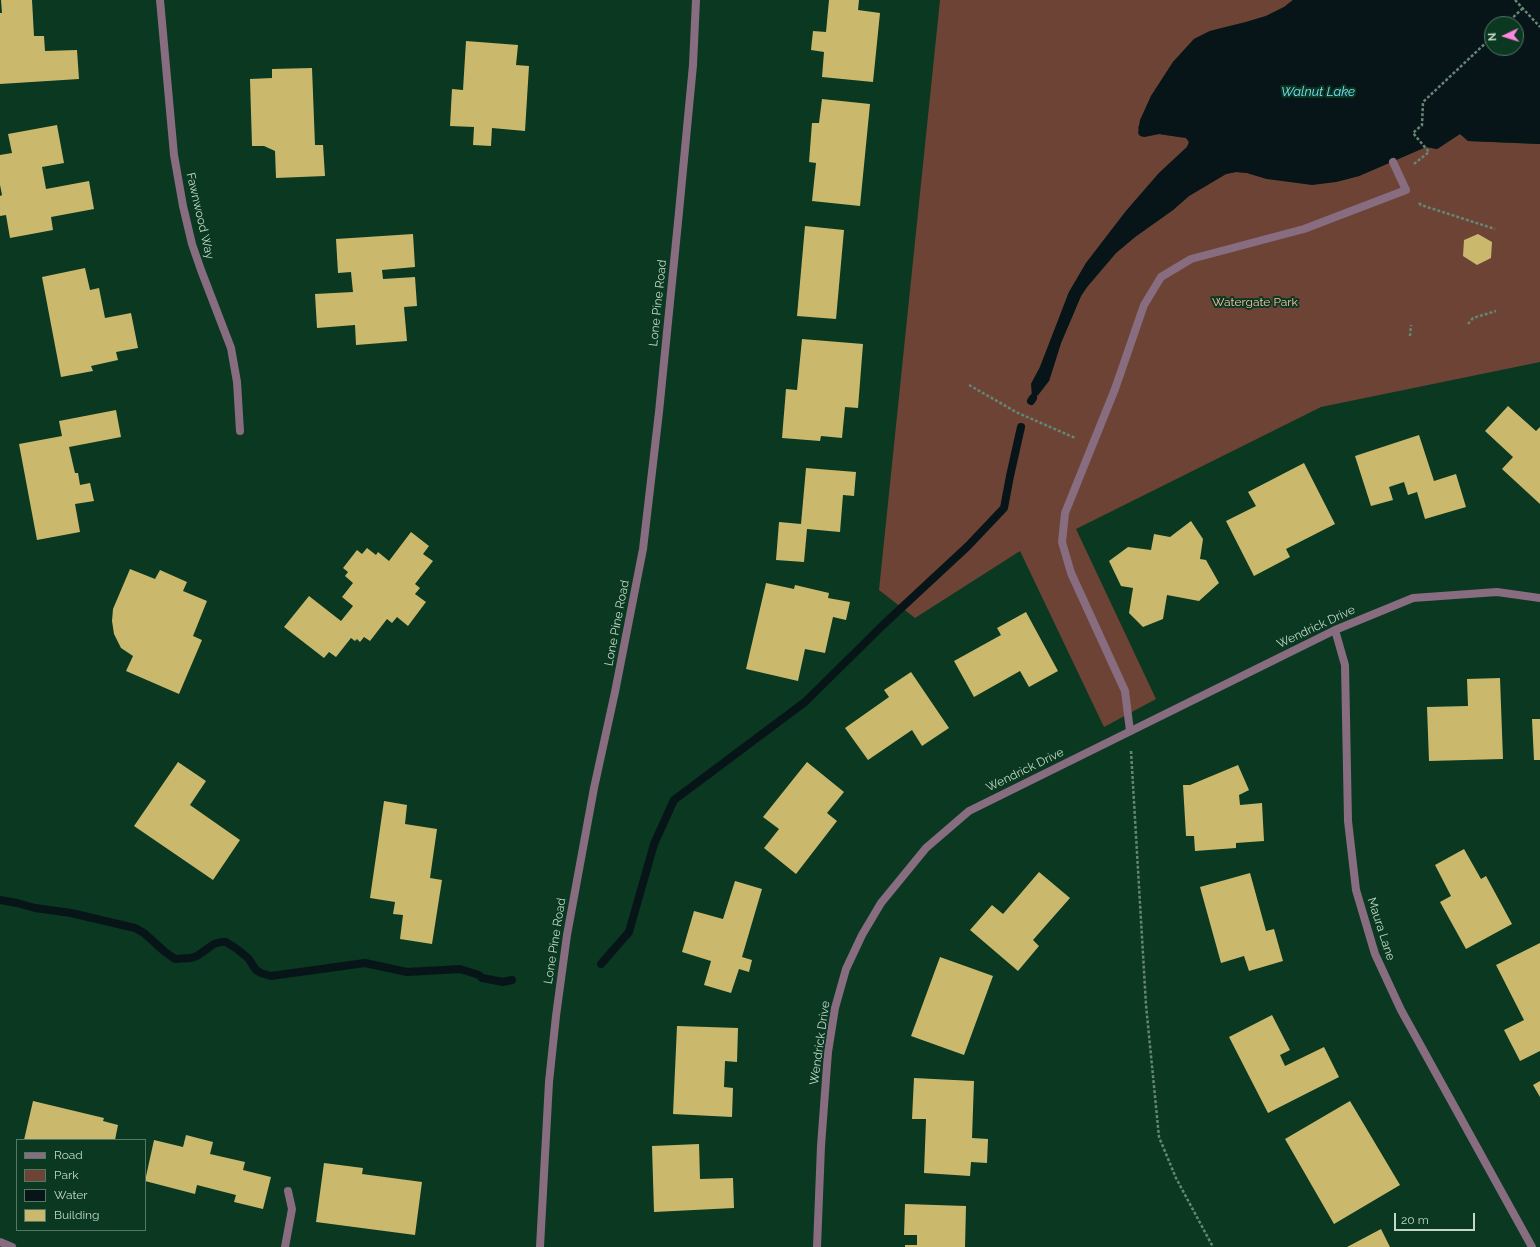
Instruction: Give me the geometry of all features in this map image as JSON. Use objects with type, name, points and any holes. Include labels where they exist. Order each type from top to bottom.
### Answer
[{"type":"street","name":"Fawnwood Way","points":[[160,0],[173,147],[183,206],[192,244],[231,348],[236,382],[240,431]]},
{"type":"street","name":"Lone Pine Road","points":[[540,1247],[549,1082],[566,942],[584,839],[630,620],[644,541],[678,227],[692,72],[696,0]]},
{"type":"street","points":[[1130,731],[1125,691],[1071,573],[1062,542],[1065,513],[1115,389],[1144,305],[1161,277],[1191,259],[1304,229],[1406,190],[1393,162]]},
{"type":"street","name":"Wendrick Drive","points":[[817,1247],[821,1146],[828,1052],[835,1008],[846,969],[862,935],[881,903],[926,848],[969,811],[1336,630],[1413,598],[1497,592],[1540,598]]},
{"type":"street","name":"Maura Lane","points":[[1336,630],[1345,665],[1348,821],[1356,890],[1375,954],[1401,1010],[1532,1247]]},
{"type":"street","points":[[285,1247],[292,1209],[288,1191]]},
{"type":"street","points":[[0,1242],[12,1247]]},
{"type":"path","points":[[1515,0],[1540,27]]},
{"type":"path","points":[[1514,16],[1523,8]]},
{"type":"path","points":[[1429,152],[1413,133],[1422,125],[1423,102],[1484,45]]},
{"type":"path","points":[[1406,190],[1421,205],[1495,229]]},
{"type":"path","points":[[1468,324],[1473,318],[1496,311]]},
{"type":"path","points":[[1410,324],[1410,336]]},
{"type":"path","points":[[969,385],[1022,415],[1092,445]]},
{"type":"path","points":[[1130,731],[1146,1005],[1159,1137],[1176,1178],[1213,1247]]},
{"type":"green space","name":"Watergate Park","points":[[940,0],[1293,0],[1284,7],[1266,16],[1210,31],[1194,39],[1173,62],[1151,96],[1138,128],[1144,137],[1159,134],[1186,138],[1189,142],[1187,147],[1159,173],[1126,211],[1086,263],[1069,292],[1040,367],[1031,384],[1049,381],[1061,343],[1081,296],[1116,253],[1189,196],[1226,174],[1236,172],[1247,173],[1267,179],[1336,182],[1359,176],[1426,147],[1437,149],[1460,134],[1468,141],[1540,144],[1540,362],[1321,407],[1076,529],[1156,699],[1104,727],[1020,551],[915,618],[879,590]]},
{"type":"water","name":"Walnut Lake","points":[[1293,0],[1540,0],[1540,144],[1468,141],[1460,134],[1437,149],[1426,147],[1359,176],[1336,182],[1312,185],[1267,179],[1247,173],[1236,172],[1226,174],[1189,196],[1116,253],[1081,296],[1061,343],[1049,381],[1035,398],[1032,398],[1031,384],[1040,367],[1069,292],[1086,263],[1126,211],[1159,173],[1187,147],[1189,142],[1186,138],[1159,134],[1144,137],[1140,136],[1138,133],[1140,120],[1151,96],[1173,62],[1194,39],[1210,31],[1266,16],[1284,7]]},
{"type":"building","points":[[1,0],[32,0],[34,36],[44,36],[45,51],[77,50],[79,79],[0,84]]},
{"type":"building","points":[[829,0],[859,0],[858,10],[880,13],[873,82],[822,77],[824,52],[811,50],[813,31],[826,32]]},
{"type":"building","points":[[466,41],[518,45],[516,65],[529,66],[525,131],[492,128],[491,146],[473,145],[474,127],[450,126],[452,89],[463,90]]},
{"type":"building","points":[[312,68],[315,145],[323,145],[325,176],[276,178],[275,151],[264,146],[252,146],[250,79],[272,78],[272,69]]},
{"type":"building","points":[[822,99],[870,104],[860,206],[812,201],[816,163],[809,162],[812,123],[819,123]]},
{"type":"building","points":[[57,125],[64,163],[42,167],[46,189],[89,181],[94,209],[51,217],[53,230],[10,238],[6,215],[0,216],[0,196],[2,195],[0,185],[0,155],[12,153],[8,134]]},
{"type":"building","points":[[805,226],[844,230],[836,319],[797,316]]},
{"type":"building","points":[[413,234],[415,267],[382,270],[383,279],[415,277],[417,306],[404,307],[407,341],[356,345],[355,325],[317,328],[315,294],[353,292],[351,272],[338,273],[336,239]]},
{"type":"building","points":[[1478,234],[1492,242],[1491,258],[1477,265],[1463,256],[1464,240]]},
{"type":"building","points":[[85,268],[90,290],[99,288],[105,318],[131,313],[138,348],[116,352],[118,360],[91,366],[93,371],[61,377],[42,277]]},
{"type":"building","points":[[802,339],[863,344],[858,408],[845,407],[842,438],[821,436],[820,441],[782,438],[786,389],[797,390]]},
{"type":"building","points":[[1508,406],[1536,431],[1540,427],[1540,504],[1502,469],[1513,457],[1485,431]]},
{"type":"building","points":[[116,410],[121,437],[69,447],[75,473],[78,473],[80,485],[90,483],[94,501],[75,504],[80,532],[37,540],[19,444],[62,436],[59,421]]},
{"type":"building","points":[[1419,435],[1434,481],[1456,474],[1466,507],[1425,519],[1417,492],[1408,495],[1404,482],[1389,487],[1393,500],[1371,506],[1355,456]]},
{"type":"building","points":[[1304,463],[1335,524],[1286,549],[1290,557],[1254,576],[1226,521],[1256,506],[1248,492]]},
{"type":"building","points":[[806,468],[856,472],[854,496],[843,495],[840,532],[807,529],[804,562],[776,560],[779,522],[801,524]]},
{"type":"building","points":[[1191,521],[1203,539],[1200,559],[1206,560],[1219,583],[1199,601],[1167,595],[1163,619],[1143,627],[1129,613],[1133,588],[1121,586],[1109,561],[1128,547],[1151,550],[1154,534],[1170,537]]},
{"type":"building","points":[[411,532],[429,546],[423,554],[433,561],[415,584],[420,588],[415,594],[426,602],[408,626],[397,617],[392,623],[387,619],[370,641],[364,637],[360,642],[357,639],[355,641],[351,638],[336,657],[329,652],[324,658],[284,627],[309,596],[341,621],[353,606],[342,597],[353,583],[345,576],[348,572],[343,568],[357,550],[362,554],[367,548],[376,555],[378,552],[389,561]]},
{"type":"building","points":[[130,569],[155,579],[160,570],[187,582],[183,591],[207,601],[193,636],[202,640],[179,694],[126,671],[133,656],[121,648],[114,634],[112,621],[113,609]]},
{"type":"building","points":[[766,583],[794,589],[795,585],[829,593],[828,598],[850,602],[846,620],[833,617],[825,653],[805,649],[798,681],[746,669]]},
{"type":"building","points":[[1026,612],[1058,671],[1029,687],[1020,671],[974,697],[954,661],[1001,635],[997,628]]},
{"type":"building","points":[[911,672],[949,728],[922,746],[912,730],[868,760],[845,728],[889,697],[884,690]]},
{"type":"building","points":[[1500,678],[1503,759],[1429,761],[1427,707],[1468,706],[1467,679]]},
{"type":"building","points":[[1532,719],[1540,719],[1540,760],[1534,760]]},
{"type":"building","points":[[178,762],[206,781],[190,805],[240,840],[213,880],[134,826]]},
{"type":"building","points":[[807,762],[844,792],[827,813],[837,821],[796,874],[764,848],[779,829],[763,817]]},
{"type":"building","points":[[1238,765],[1249,790],[1239,795],[1240,805],[1262,803],[1264,841],[1236,843],[1236,848],[1195,851],[1194,836],[1186,836],[1183,785],[1190,785]]},
{"type":"building","points":[[384,801],[407,805],[405,824],[437,829],[430,878],[442,880],[432,944],[400,939],[403,915],[393,914],[395,902],[370,898]]},
{"type":"building","points":[[1464,849],[1481,879],[1486,876],[1512,924],[1466,949],[1440,902],[1451,896],[1435,865]]},
{"type":"building","points":[[1039,872],[1070,898],[1033,940],[1039,946],[1018,971],[970,930],[992,905],[1003,914]]},
{"type":"building","points":[[1250,873],[1266,931],[1274,929],[1283,961],[1249,971],[1244,956],[1221,963],[1200,887]]},
{"type":"building","points":[[735,881],[762,889],[742,957],[752,960],[749,972],[739,969],[731,993],[704,985],[711,961],[682,952],[694,911],[723,919]]},
{"type":"building","points":[[1540,943],[1540,1051],[1520,1061],[1504,1030],[1524,1020],[1496,965]]},
{"type":"building","points":[[940,957],[993,976],[964,1055],[911,1036]]},
{"type":"building","points":[[1272,1015],[1290,1050],[1280,1055],[1285,1066],[1324,1047],[1339,1077],[1268,1113],[1229,1037]]},
{"type":"building","points":[[677,1026],[738,1028],[737,1062],[725,1061],[724,1087],[733,1088],[732,1117],[673,1114]]},
{"type":"building","points":[[914,1078],[974,1081],[972,1138],[988,1139],[987,1163],[971,1162],[970,1176],[924,1173],[926,1119],[912,1119]]},
{"type":"building","points":[[1540,1081],[1540,1097],[1533,1085]]},
{"type":"building","points":[[33,1101],[104,1118],[103,1121],[118,1125],[115,1139],[24,1139]]},
{"type":"building","points":[[1350,1101],[1400,1185],[1334,1224],[1285,1139]]},
{"type":"building","points":[[186,1135],[213,1142],[210,1154],[245,1162],[243,1170],[271,1177],[263,1209],[234,1202],[236,1195],[197,1185],[195,1194],[146,1181],[154,1140],[183,1147]]},
{"type":"building","points":[[699,1144],[700,1179],[733,1178],[734,1208],[654,1212],[652,1146]]},
{"type":"building","points":[[324,1163],[363,1168],[362,1174],[422,1182],[415,1235],[316,1222]]},
{"type":"building","points":[[905,1204],[966,1206],[965,1247],[905,1247],[905,1245],[917,1245],[917,1235],[904,1235]]},
{"type":"building","points":[[1381,1229],[1390,1247],[1347,1247]]},
{"type":"waterway","points":[[601,964],[629,932],[654,844],[674,800],[805,702],[883,625],[968,546],[1004,508],[1021,427]]},
{"type":"waterway","points":[[0,900],[35,908],[71,913],[135,928],[144,933],[175,959],[191,958],[197,956],[214,944],[226,942],[248,958],[256,970],[271,976],[365,963],[407,972],[460,969],[479,975],[482,978],[503,982],[512,980]]}]
